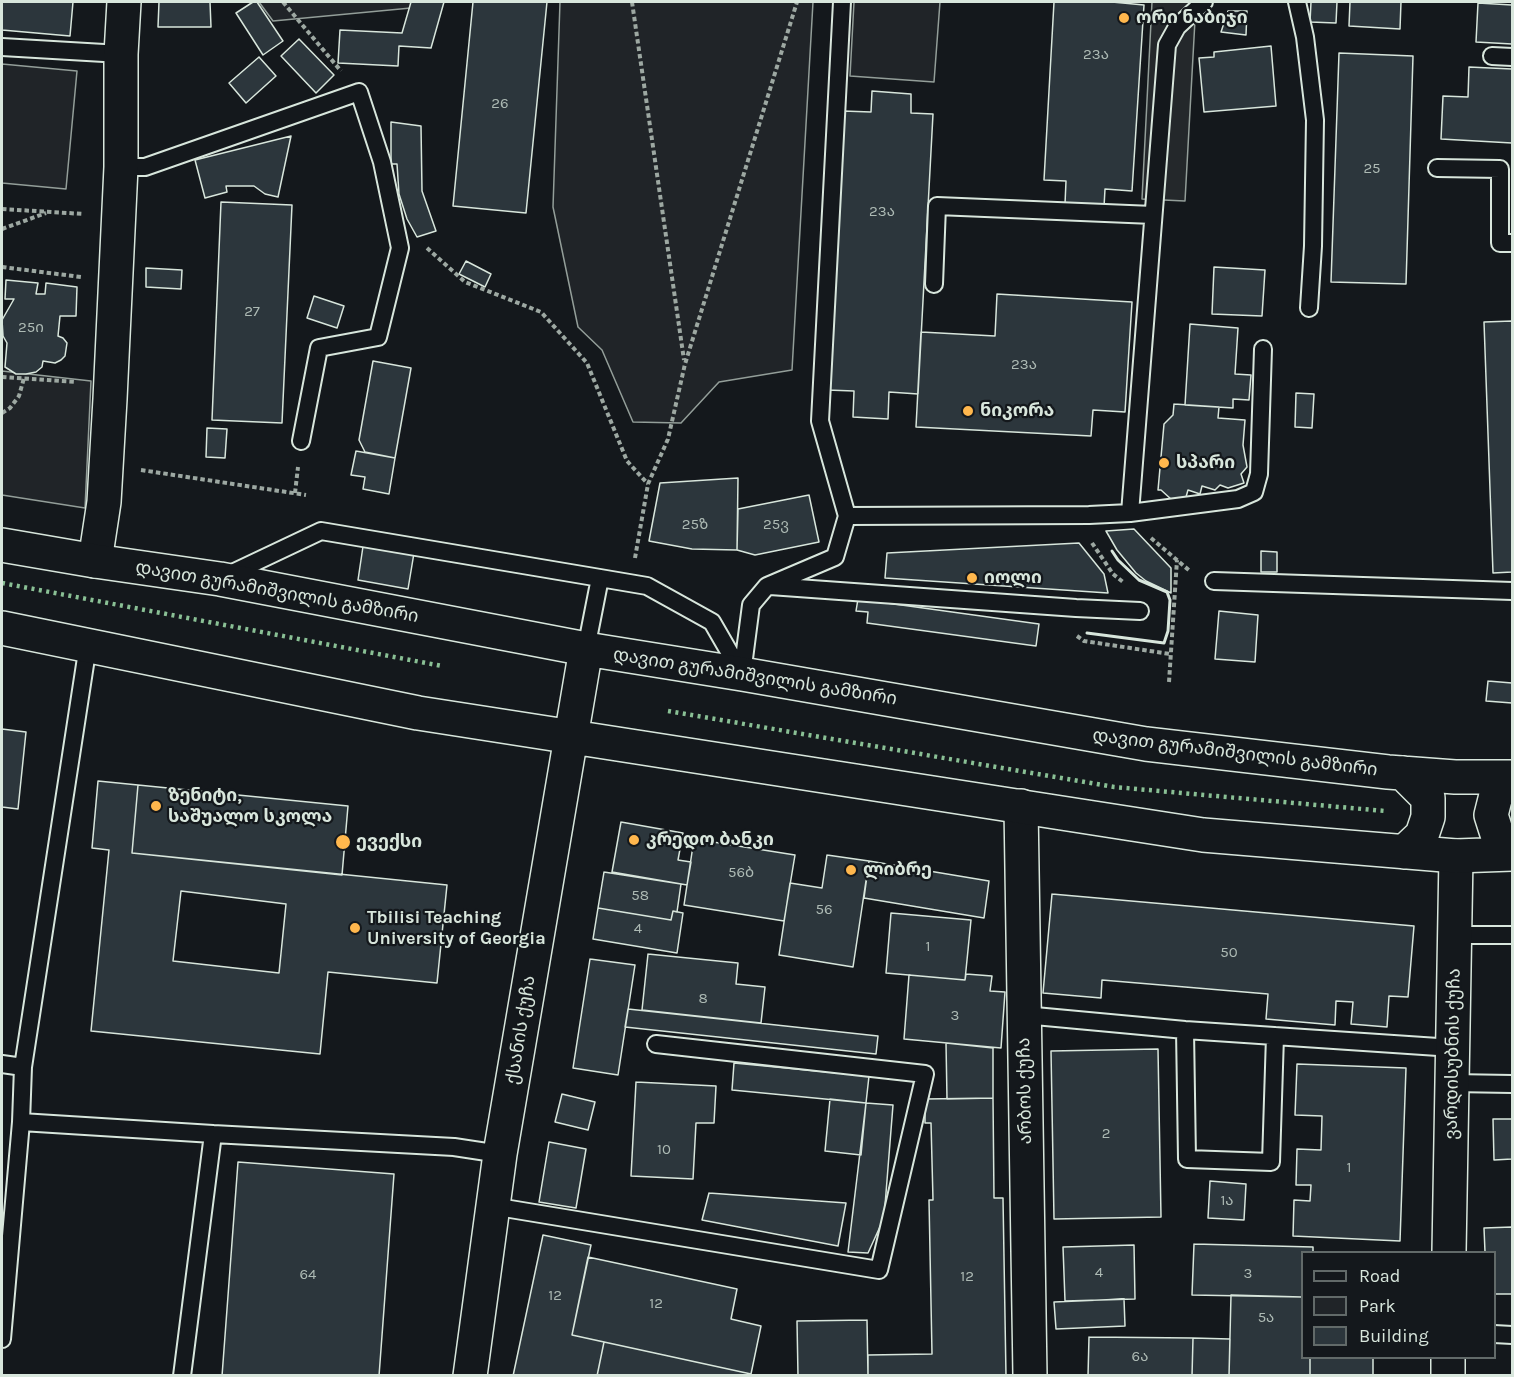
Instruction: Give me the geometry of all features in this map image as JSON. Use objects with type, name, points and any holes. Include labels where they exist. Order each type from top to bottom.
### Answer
[{"type":"main road","points":[[95,561],[104,502],[121,167],[121,54],[124,2]]},
{"type":"main road","name":"დავით გურამიშვილის გამზირი","points":[[2,545],[220,579],[586,649],[1146,744],[1403,773],[1455,777],[1512,777]]},
{"type":"main road","points":[[2,628],[417,713],[570,739],[1203,835],[1456,856],[1512,853]]},
{"type":"main road","name":"ქსანის ქუჩა","points":[[470,1376],[500,1154],[586,649]]},
{"type":"main road","points":[[1403,773],[1428,798],[1428,817],[1422,835],[1404,852]]},
{"type":"main road","points":[[1512,782],[1496,795],[1491,815],[1498,837],[1512,853]]},
{"type":"main road","name":"არბოს ქუჩა","points":[[1021,806],[1030,1376]]},
{"type":"main road","name":"ვარდისუბნის ქუჩა","points":[[1449,1251],[1456,856]]},
{"type":"main road","points":[[1448,1359],[1448,1376]]},
{"type":"lane","points":[[742,674],[751,605],[767,586],[835,557],[848,516],[820,421],[842,2]]},
{"type":"lane","points":[[1130,513],[1167,45],[1177,27],[1204,2]]},
{"type":"lane","points":[[1297,2],[1305,37],[1315,120],[1313,246],[1309,308]]},
{"type":"lane","points":[[2,47],[121,54]]},
{"type":"lane","points":[[1492,56],[1512,57]]},
{"type":"lane","points":[[121,167],[145,167],[359,93],[382,162],[400,248],[378,338],[319,348],[301,441]]},
{"type":"lane","points":[[1437,168],[1500,169],[1500,243],[1512,243]]},
{"type":"lane","points":[[934,284],[937,206],[1153,214]]},
{"type":"lane","points":[[848,516],[1089,515],[1130,513],[1238,499],[1254,492],[1258,474],[1263,349]]},
{"type":"lane","points":[[220,579],[321,531],[647,586],[712,622],[742,674]]},
{"type":"lane","points":[[586,649],[600,578]]},
{"type":"lane","points":[[1214,580],[1512,591]]},
{"type":"lane","points":[[767,586],[1140,611]]},
{"type":"lane","points":[[2,1339],[7,1217],[21,1122],[23,1066],[88,645]]},
{"type":"lane","points":[[1455,935],[1512,935]]},
{"type":"lane","points":[[1024,1015],[1185,1030],[1453,1048]]},
{"type":"lane","points":[[1185,1030],[1186,1159],[1271,1162],[1275,1036]]},
{"type":"lane","points":[[492,1206],[879,1270],[925,1074],[656,1044]]},
{"type":"lane","points":[[2,1064],[23,1066]]},
{"type":"lane","points":[[1452,1083],[1512,1084]]},
{"type":"lane","points":[[21,1122],[454,1147],[500,1154]]},
{"type":"lane","points":[[182,1376],[213,1134]]},
{"type":"lane","points":[[1496,1334],[1512,1335]]},
{"type":"path","points":[[283,2],[359,93]]},
{"type":"path","points":[[632,2],[685,364]]},
{"type":"path","points":[[634,562],[648,484],[668,439],[685,364],[797,2]]},
{"type":"path","points":[[2,209],[88,214]]},
{"type":"path","points":[[2,229],[48,213]]},
{"type":"path","points":[[394,219],[465,282],[540,312],[588,363],[627,461],[648,484]]},
{"type":"path","points":[[2,267],[85,278]]},
{"type":"path","points":[[2,376],[80,383]]},
{"type":"path","points":[[2,413],[10,408],[19,396],[24,378]]},
{"type":"path","points":[[130,468],[306,495]]},
{"type":"path","points":[[1130,513],[1132,522],[1193,574]]},
{"type":"path","points":[[1092,543],[1113,574],[1127,586]]},
{"type":"path","points":[[1169,682],[1177,560]]},
{"type":"path","points":[[1076,635],[1084,641],[1170,654]]},
{"type":"green space","points":[[259,2],[413,2],[411,8],[273,21]]},
{"type":"green space","points":[[560,2],[813,2],[792,370],[719,382],[681,423],[633,422],[602,350],[578,327],[553,207]]},
{"type":"green space","points":[[854,2],[940,2],[934,82],[850,76]]},
{"type":"green space","points":[[2,64],[77,71],[66,189],[2,183]]},
{"type":"green space","points":[[2,371],[91,381],[85,508],[2,495]]},
{"type":"shaded area","points":[[1152,2],[1196,2],[1185,201],[1142,199]]},
{"type":"building","points":[[2,2],[73,2],[70,36],[2,30]]},
{"type":"building","points":[[159,2],[210,2],[211,27],[158,27]]},
{"type":"building","points":[[253,2],[257,2],[283,41],[263,55],[236,13]]},
{"type":"building","points":[[411,2],[444,2],[431,48],[399,46],[398,66],[338,63],[340,30],[402,33]]},
{"type":"building","points":[[473,2],[547,2],[526,213],[453,206]]},
{"type":"building","points":[[1054,2],[1112,2],[1144,5],[1132,191],[1105,189],[1104,207],[1065,204],[1066,181],[1044,180]]},
{"type":"building","points":[[1311,2],[1337,2],[1336,23],[1310,22]]},
{"type":"building","points":[[1350,2],[1401,2],[1400,29],[1349,26]]},
{"type":"building","points":[[1478,3],[1512,5],[1512,44],[1476,42]]},
{"type":"building","points":[[1228,11],[1247,11],[1246,35],[1221,32]]},
{"type":"building","points":[[299,39],[334,75],[316,93],[281,56]]},
{"type":"building","points":[[1271,46],[1276,106],[1204,112],[1199,58],[1214,57],[1214,52]]},
{"type":"building","points":[[1339,53],[1413,56],[1406,284],[1331,282]]},
{"type":"building","points":[[259,57],[276,76],[246,103],[229,83]]},
{"type":"building","points":[[1469,67],[1512,69],[1512,143],[1441,139],[1443,96],[1468,97]]},
{"type":"building","points":[[872,91],[911,94],[911,113],[933,114],[918,394],[889,392],[888,419],[853,417],[854,391],[827,390],[843,111],[871,112]]},
{"type":"building","points":[[391,122],[421,126],[422,191],[436,231],[417,237],[407,219],[399,194],[397,164],[391,164]]},
{"type":"building","points":[[291,136],[278,197],[265,194],[254,186],[226,186],[227,192],[205,198],[195,160]]},
{"type":"building","points":[[221,202],[292,205],[282,423],[212,420]]},
{"type":"building","points":[[466,261],[491,274],[485,287],[459,274]]},
{"type":"building","points":[[1214,267],[1265,270],[1262,316],[1212,314]]},
{"type":"building","points":[[146,268],[182,270],[181,289],[146,287]]},
{"type":"building","points":[[6,280],[38,283],[36,294],[45,294],[46,283],[77,287],[76,316],[60,316],[58,336],[67,343],[65,356],[61,360],[55,363],[43,361],[42,367],[36,372],[26,374],[16,374],[5,367],[7,343],[3,336],[2,320],[14,299],[5,299]]},
{"type":"building","points":[[997,294],[1132,302],[1125,412],[1093,410],[1091,436],[916,427],[921,332],[995,336]]},
{"type":"building","points":[[314,296],[344,306],[337,328],[307,318]]},
{"type":"building","points":[[1512,321],[1512,572],[1493,573],[1484,322]]},
{"type":"building","points":[[1190,324],[1238,328],[1235,374],[1251,375],[1249,400],[1233,399],[1233,408],[1185,405]]},
{"type":"building","points":[[373,361],[411,368],[395,458],[365,452],[359,440]]},
{"type":"building","points":[[1296,393],[1314,394],[1312,428],[1295,427]]},
{"type":"building","points":[[1174,404],[1219,407],[1218,418],[1245,420],[1243,445],[1247,467],[1241,474],[1244,483],[1228,488],[1220,485],[1215,490],[1202,486],[1200,494],[1188,490],[1186,497],[1172,500],[1158,490],[1164,424],[1173,415]]},
{"type":"building","points":[[207,428],[227,429],[225,458],[206,457]]},
{"type":"building","points":[[356,451],[395,458],[389,494],[363,489],[365,477],[351,475]]},
{"type":"building","points":[[738,478],[737,550],[692,549],[649,541],[660,483]]},
{"type":"building","points":[[809,495],[819,542],[755,555],[737,550],[738,509]]},
{"type":"building","points":[[1134,529],[1171,568],[1171,593],[1146,581],[1136,573],[1117,550],[1106,531]]},
{"type":"building","points":[[365,533],[416,541],[408,589],[358,580]]},
{"type":"building","points":[[1079,543],[1104,574],[1108,593],[885,578],[887,553]]},
{"type":"building","points":[[1261,551],[1277,552],[1277,572],[1261,572]]},
{"type":"building","points":[[858,599],[1039,624],[1036,646],[867,623],[868,612],[856,611]]},
{"type":"building","points":[[1219,611],[1258,615],[1255,662],[1215,659]]},
{"type":"building","points":[[1488,681],[1512,683],[1512,703],[1486,701]]},
{"type":"building","points":[[2,729],[26,732],[18,809],[2,807]]},
{"type":"building","points":[[98,781],[138,785],[132,853],[447,885],[437,983],[328,972],[320,1054],[91,1031],[109,850],[92,848]],"holes":[[[181,891],[286,904],[279,973],[173,961]]]},
{"type":"building","points":[[138,785],[348,806],[342,875],[132,853]]},
{"type":"building","points":[[621,822],[683,833],[678,860],[691,862],[687,885],[612,872]]},
{"type":"building","points":[[694,839],[795,855],[784,921],[684,905]]},
{"type":"building","points":[[827,855],[869,861],[853,967],[779,955],[790,883],[822,888]]},
{"type":"building","points":[[869,861],[989,881],[984,918],[864,898]]},
{"type":"building","points":[[604,872],[681,884],[677,912],[673,911],[671,920],[598,908]]},
{"type":"building","points":[[1052,894],[1414,926],[1408,997],[1389,996],[1387,1027],[1351,1024],[1353,1002],[1336,1001],[1335,1025],[1266,1019],[1268,994],[1102,980],[1101,998],[1043,993]]},
{"type":"building","points":[[598,908],[671,920],[673,911],[683,913],[677,953],[593,939]]},
{"type":"building","points":[[891,913],[971,920],[965,980],[886,973]]},
{"type":"building","points":[[648,954],[738,963],[736,984],[765,987],[761,1023],[642,1010]]},
{"type":"building","points":[[590,959],[635,965],[618,1075],[573,1068]]},
{"type":"building","points":[[966,974],[992,976],[990,991],[1005,992],[1001,1048],[904,1039],[909,975],[965,980]]},
{"type":"building","points":[[628,1009],[878,1036],[876,1054],[625,1027]]},
{"type":"building","points":[[946,1043],[993,1048],[993,1098],[947,1099]]},
{"type":"building","points":[[1158,1049],[1161,1217],[1054,1219],[1051,1051]]},
{"type":"building","points":[[734,1063],[869,1076],[866,1103],[732,1090]]},
{"type":"building","points":[[1297,1064],[1406,1068],[1400,1241],[1293,1236],[1294,1200],[1310,1201],[1311,1185],[1296,1185],[1297,1149],[1321,1150],[1322,1116],[1295,1115]]},
{"type":"building","points":[[636,1082],[716,1086],[714,1123],[696,1123],[693,1179],[631,1176]]},
{"type":"building","points":[[562,1094],[595,1102],[588,1130],[555,1122]]},
{"type":"building","points":[[993,1098],[994,1198],[1003,1198],[1006,1376],[868,1376],[868,1355],[932,1354],[929,1200],[933,1200],[931,1123],[925,1123],[925,1099]]},
{"type":"building","points":[[830,1099],[866,1103],[861,1155],[825,1151]]},
{"type":"building","points":[[866,1103],[893,1105],[884,1218],[868,1253],[848,1252]]},
{"type":"building","points":[[1493,1119],[1512,1119],[1512,1159],[1494,1160]]},
{"type":"building","points":[[549,1142],[586,1149],[576,1208],[539,1202]]},
{"type":"building","points":[[238,1162],[394,1174],[379,1376],[222,1376]]},
{"type":"building","points":[[1210,1181],[1246,1184],[1244,1220],[1208,1218]]},
{"type":"building","points":[[709,1193],[846,1203],[838,1246],[702,1220]]},
{"type":"building","points":[[1512,1227],[1512,1294],[1496,1294],[1496,1251],[1485,1251],[1484,1228]]},
{"type":"building","points":[[543,1235],[591,1245],[572,1335],[604,1342],[597,1376],[513,1376]]},
{"type":"building","points":[[1194,1244],[1313,1247],[1313,1251],[1301,1251],[1301,1297],[1192,1295]]},
{"type":"building","points":[[1134,1245],[1135,1299],[1065,1301],[1063,1247]]},
{"type":"building","points":[[588,1257],[737,1289],[731,1319],[761,1326],[751,1374],[572,1335]]},
{"type":"building","points":[[1231,1295],[1301,1297],[1301,1359],[1310,1359],[1310,1376],[1229,1376]]},
{"type":"building","points":[[1124,1299],[1125,1326],[1056,1329],[1054,1302]]},
{"type":"building","points":[[867,1320],[868,1376],[798,1376],[797,1321]]},
{"type":"building","points":[[1089,1337],[1193,1338],[1192,1376],[1088,1376]]},
{"type":"building","points":[[1193,1338],[1230,1339],[1229,1376],[1192,1376]]},
{"type":"building","points":[[604,1342],[751,1374],[751,1376],[597,1376]]},
{"type":"building","points":[[1310,1359],[1373,1359],[1373,1376],[1310,1376]]},
{"type":"hedge","points":[[2,583],[442,666]]},
{"type":"hedge","points":[[668,711],[1114,787],[1385,811]]},
{"type":"wall","points":[[1087,633],[1164,643],[1168,631],[1170,600],[1167,592],[1139,580],[1112,551]]},
{"type":"place","name":"ორი ნაბიჯი","points":[[1124,18]]},
{"type":"place","name":"ნიკორა","points":[[968,411]]},
{"type":"place","name":"სპარი","points":[[1164,463]]},
{"type":"place","name":"იოლი","points":[[972,578]]},
{"type":"place","name":"ზენიტი, საშუალო სკოლა","points":[[156,806]]},
{"type":"place","name":"კრედო ბანკი","points":[[634,840]]},
{"type":"place","name":"ევექსი","points":[[343,842]]},
{"type":"place","name":"ლიბრე","points":[[851,870]]},
{"type":"place","name":"Tbilisi Teaching University of Georgia","points":[[355,928]]}]
